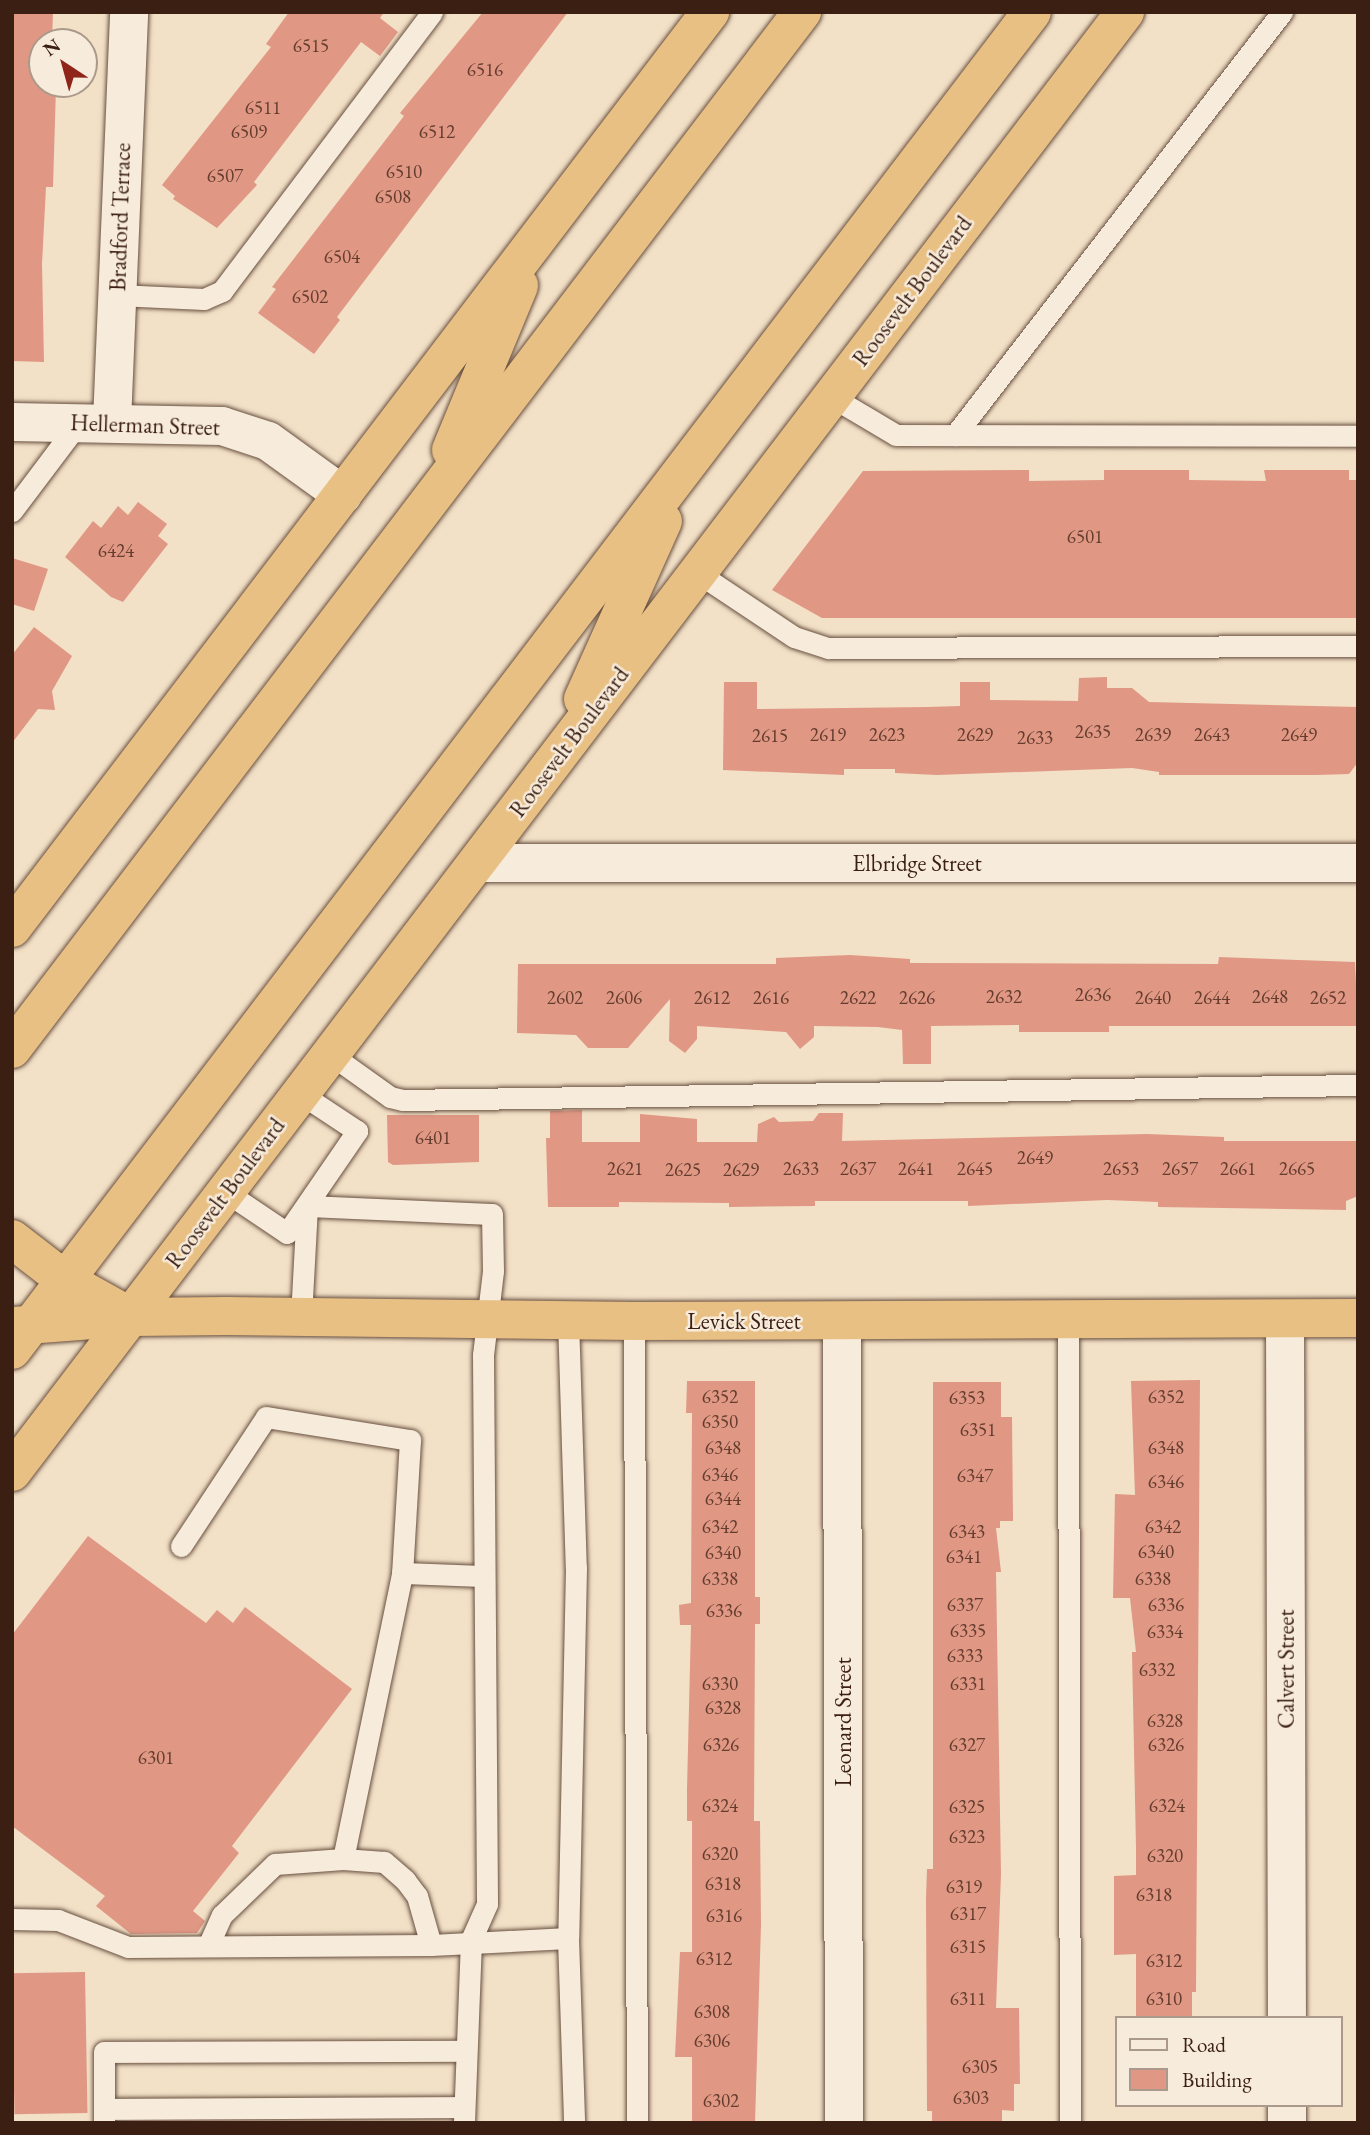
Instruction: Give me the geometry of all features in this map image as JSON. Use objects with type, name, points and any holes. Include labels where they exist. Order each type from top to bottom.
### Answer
[{"type":"highway","points":[[12,928],[710,12]]},
{"type":"highway","points":[[12,1049],[802,12]]},
{"type":"highway","name":"Roosevelt Boulevard","points":[[12,1472],[1125,12]]},
{"type":"highway","points":[[18,1334],[65,1280],[1032,13]]},
{"type":"highway","points":[[430,501],[540,235]]},
{"type":"highway","points":[[556,759],[690,460]]},
{"type":"highway","name":"Levick Street","points":[[12,1239],[65,1280],[131,1317]]},
{"type":"highway","name":"Levick Street","points":[[18,1334],[131,1317],[634,1321],[1358,1318]]},
{"type":"street","name":"Bradford Terrace","points":[[95,422],[117,295],[129,12]]},
{"type":"street","name":"Hellerman Street","points":[[12,422],[196,424],[246,432],[289,454],[343,495]]},
{"type":"street","name":"Elbridge Street","points":[[477,863],[1358,863]]},
{"type":"street","name":"Calvert Street","points":[[1285,1320],[1287,2016]]},
{"type":"street","name":"Leonard Street","points":[[842,1321],[844,2123]]},
{"type":"lane","points":[[117,295],[204,299],[222,291],[432,12]]},
{"type":"lane","points":[[955,435],[1282,12]]},
{"type":"lane","points":[[832,397],[896,435],[1358,436]]},
{"type":"lane","points":[[12,511],[95,422]]},
{"type":"lane","points":[[698,573],[794,637],[828,648],[1358,646]]},
{"type":"lane","points":[[330,1054],[390,1097],[403,1100],[1358,1085]]},
{"type":"lane","points":[[226,1192],[287,1233],[357,1131],[301,1094]]},
{"type":"lane","points":[[301,1317],[307,1206]]},
{"type":"lane","points":[[307,1206],[492,1214],[489,1320],[482,1354],[487,1904],[471,1940],[464,2115],[104,2116],[104,2052],[465,2051]]},
{"type":"lane","points":[[568,1320],[576,1568],[568,1938],[574,2123]]},
{"type":"lane","points":[[634,1321],[637,2123]]},
{"type":"lane","points":[[1068,1321],[1070,2123]]},
{"type":"lane","points":[[181,1546],[266,1417],[410,1440],[402,1573],[343,1859]]},
{"type":"lane","points":[[402,1573],[484,1576]]},
{"type":"lane","points":[[208,1947],[222,1915],[275,1864],[343,1859],[384,1862],[405,1880],[417,1896],[431,1945]]},
{"type":"lane","points":[[12,1919],[58,1920],[128,1947],[431,1945],[471,1940],[568,1938]]},
{"type":"building","points":[[12,12],[53,12],[52,28],[28,28],[28,98],[56,98],[53,187],[46,187],[42,264],[44,362],[12,361]]},
{"type":"building","points":[[289,12],[384,12],[380,18],[398,32],[380,56],[361,42],[254,182],[257,185],[217,228],[173,199],[175,196],[162,185],[271,47],[266,44]]},
{"type":"building","points":[[483,12],[568,12],[337,317],[340,320],[314,354],[258,313],[276,289],[272,287],[404,116],[400,113]]},
{"type":"building","points":[[1029,470],[1029,481],[1104,480],[1104,470],[1189,470],[1189,480],[1266,481],[1264,470],[1349,470],[1349,480],[1358,480],[1358,618],[822,618],[772,590],[863,471]]},
{"type":"building","points":[[138,502],[167,524],[158,536],[168,544],[123,602],[111,597],[65,557],[93,521],[101,528],[118,506],[128,515]]},
{"type":"building","points":[[12,558],[48,569],[34,611],[12,604]]},
{"type":"building","points":[[34,627],[72,656],[52,691],[55,710],[38,709],[12,743],[12,655]]},
{"type":"building","points":[[1107,677],[1107,688],[1132,688],[1149,702],[1358,707],[1358,762],[1349,774],[1316,775],[1159,775],[1159,772],[1132,768],[937,775],[895,773],[895,769],[844,769],[844,775],[723,770],[724,682],[757,682],[757,709],[928,707],[960,706],[960,682],[990,682],[990,700],[1078,701],[1079,678]]},
{"type":"building","points":[[850,955],[910,959],[910,963],[1218,964],[1219,957],[1355,962],[1358,1026],[1109,1026],[1109,1032],[1019,1032],[1019,1025],[931,1026],[931,1064],[903,1064],[902,1030],[878,1027],[814,1026],[814,1037],[800,1049],[786,1032],[697,1026],[697,1039],[685,1053],[669,1041],[670,999],[628,1048],[588,1048],[576,1035],[517,1033],[518,964],[776,964],[776,958]]},
{"type":"building","points":[[582,1110],[582,1142],[640,1142],[640,1114],[697,1119],[697,1142],[757,1142],[758,1124],[774,1117],[779,1122],[813,1121],[819,1113],[843,1113],[842,1141],[1147,1134],[1224,1137],[1224,1141],[1358,1141],[1358,1196],[1346,1201],[1346,1210],[1158,1207],[1158,1202],[1107,1200],[968,1206],[968,1201],[815,1201],[815,1206],[729,1207],[729,1203],[619,1202],[619,1207],[548,1207],[546,1138],[550,1138],[550,1111]]},
{"type":"building","points":[[387,1115],[479,1115],[479,1162],[393,1165],[388,1162]]},
{"type":"building","points":[[1200,1380],[1196,1992],[1192,1992],[1192,2016],[1136,2016],[1136,1954],[1114,1955],[1114,1876],[1136,1875],[1132,1652],[1136,1652],[1130,1598],[1113,1598],[1115,1494],[1135,1495],[1131,1381]]},
{"type":"building","points":[[687,1381],[755,1381],[755,1597],[760,1597],[760,1624],[755,1624],[754,1821],[760,1821],[761,1925],[755,2123],[692,2123],[692,2057],[675,2057],[680,1952],[692,1952],[692,1821],[687,1821],[691,1625],[680,1625],[679,1605],[691,1603],[692,1413],[686,1413]]},
{"type":"building","points":[[933,1382],[1001,1382],[1001,1417],[1012,1417],[1013,1521],[1000,1521],[1000,1528],[996,1528],[1001,1572],[996,1572],[1001,1874],[996,2008],[1019,2008],[1020,2084],[1014,2084],[1014,2111],[1002,2110],[1002,2123],[932,2123],[932,2111],[927,2111],[926,1898],[927,1869],[933,1869]]},
{"type":"building","points":[[88,1536],[206,1623],[217,1610],[233,1623],[245,1607],[352,1689],[232,1846],[239,1853],[193,1911],[205,1921],[197,1933],[131,1934],[96,1906],[105,1896],[12,1826],[12,1635]]},
{"type":"building","points":[[85,1972],[87,2113],[14,2114],[12,1973]]}]
